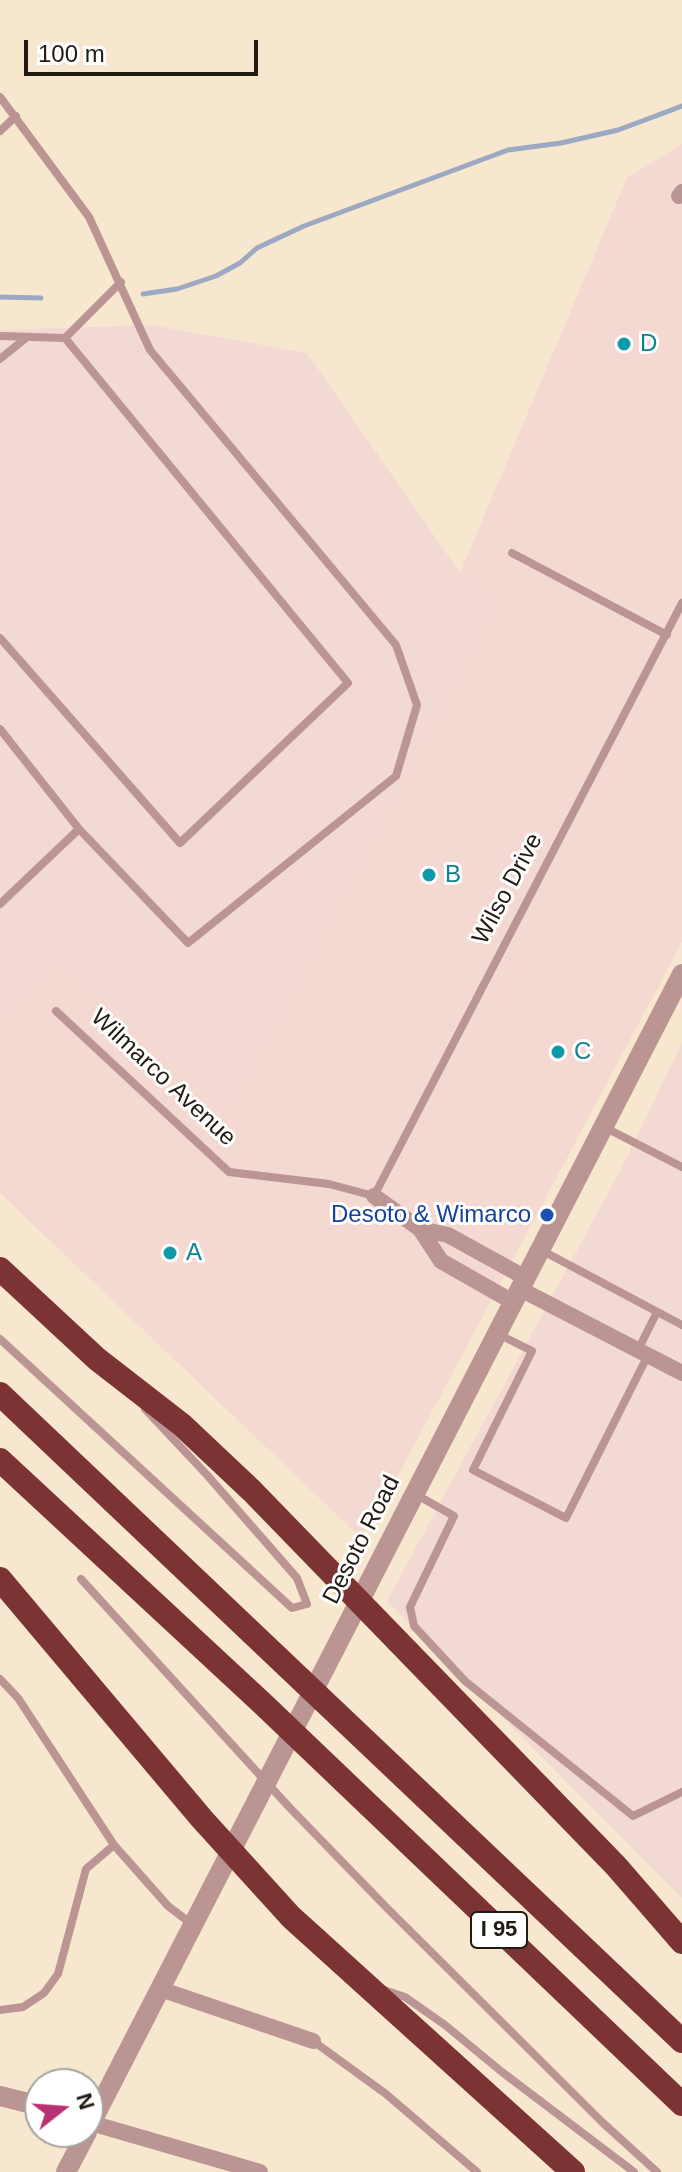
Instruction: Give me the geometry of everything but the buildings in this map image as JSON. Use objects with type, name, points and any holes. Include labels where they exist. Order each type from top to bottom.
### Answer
[{"type":"highway","points":[[0,1269],[97,1359],[182,1425],[332,1571],[616,1866],[682,1942]]},
{"type":"highway","name":"I 95","points":[[0,1394],[682,2041]]},
{"type":"highway","name":"I 95","points":[[0,1460],[263,1704],[682,2104]]},
{"type":"highway","points":[[0,1579],[202,1819],[291,1917],[573,2172]]},
{"type":"street","name":"Desoto Road","points":[[104,2096],[682,974]]},
{"type":"street","name":"Wilmarco Avenue","points":[[374,1196],[420,1229],[441,1261],[520,1290],[682,1373]]},
{"type":"street","name":"Wilmarco Avenue","points":[[420,1229],[448,1235],[520,1290]]},
{"type":"street","points":[[160,1989],[313,2041]]},
{"type":"street","points":[[0,2096],[24,2102]]},
{"type":"street","points":[[104,2130],[260,2172]]},
{"type":"street","name":"Desoto Road","points":[[66,2172],[77,2148]]},
{"type":"lane","points":[[0,97],[89,217],[150,350],[396,645],[417,705],[396,776],[188,943],[79,829],[0,729]]},
{"type":"lane","points":[[0,131],[16,116]]},
{"type":"lane","points":[[0,336],[65,338],[121,282]]},
{"type":"lane","points":[[0,359],[27,337]]},
{"type":"lane","points":[[0,638],[180,843],[348,683],[65,338]]},
{"type":"lane","points":[[512,553],[667,635]]},
{"type":"lane","name":"Wilso Drive","points":[[374,1196],[682,603]]},
{"type":"lane","points":[[0,904],[79,829]]},
{"type":"lane","name":"Wilmarco Avenue","points":[[56,1011],[229,1172],[329,1184],[374,1196]]},
{"type":"lane","points":[[604,1126],[682,1167]]},
{"type":"lane","points":[[540,1250],[682,1325]]},
{"type":"lane","points":[[497,1334],[532,1351],[473,1470],[566,1518],[643,1353],[657,1312]]},
{"type":"lane","points":[[0,1339],[292,1608],[307,1604],[297,1578],[287,1566],[207,1475],[97,1359]]},
{"type":"lane","points":[[415,1494],[454,1516],[410,1607],[414,1626],[465,1681],[633,1816],[682,1792]]},
{"type":"lane","points":[[81,1579],[289,1807],[518,2039],[657,2172]]},
{"type":"lane","points":[[0,1679],[18,1698],[114,1845],[168,1906],[193,1925]]},
{"type":"lane","points":[[0,2010],[23,2007],[44,1993],[58,1974],[86,1869],[114,1845]]},
{"type":"lane","points":[[361,1983],[405,1997],[634,2172]]},
{"type":"lane","points":[[313,2041],[386,2094],[477,2172]]},
{"type":"shaded area","points":[[682,144],[682,942],[402,1468],[361,1538],[0,1193],[0,1019],[57,962],[229,1109],[496,598],[460,573],[627,178]]},
{"type":"shaded area","points":[[151,325],[307,353],[460,573],[497,598],[229,1109],[57,962],[0,1019],[0,330]]},
{"type":"shaded area","points":[[682,1043],[682,1898],[387,1601],[621,1169]]},
{"type":"waterway","points":[[143,294],[177,289],[216,276],[240,263],[257,248],[304,226],[508,150],[561,143],[618,130],[682,106]]},
{"type":"waterway","points":[[0,297],[41,298]]},
{"type":"place","name":"D","points":[[624,344]]},
{"type":"place","name":"B","points":[[429,875]]},
{"type":"place","name":"C","points":[[558,1052]]},
{"type":"place","name":"Desoto & Wimarco","points":[[547,1215]]},
{"type":"place","name":"A","points":[[170,1253]]}]
